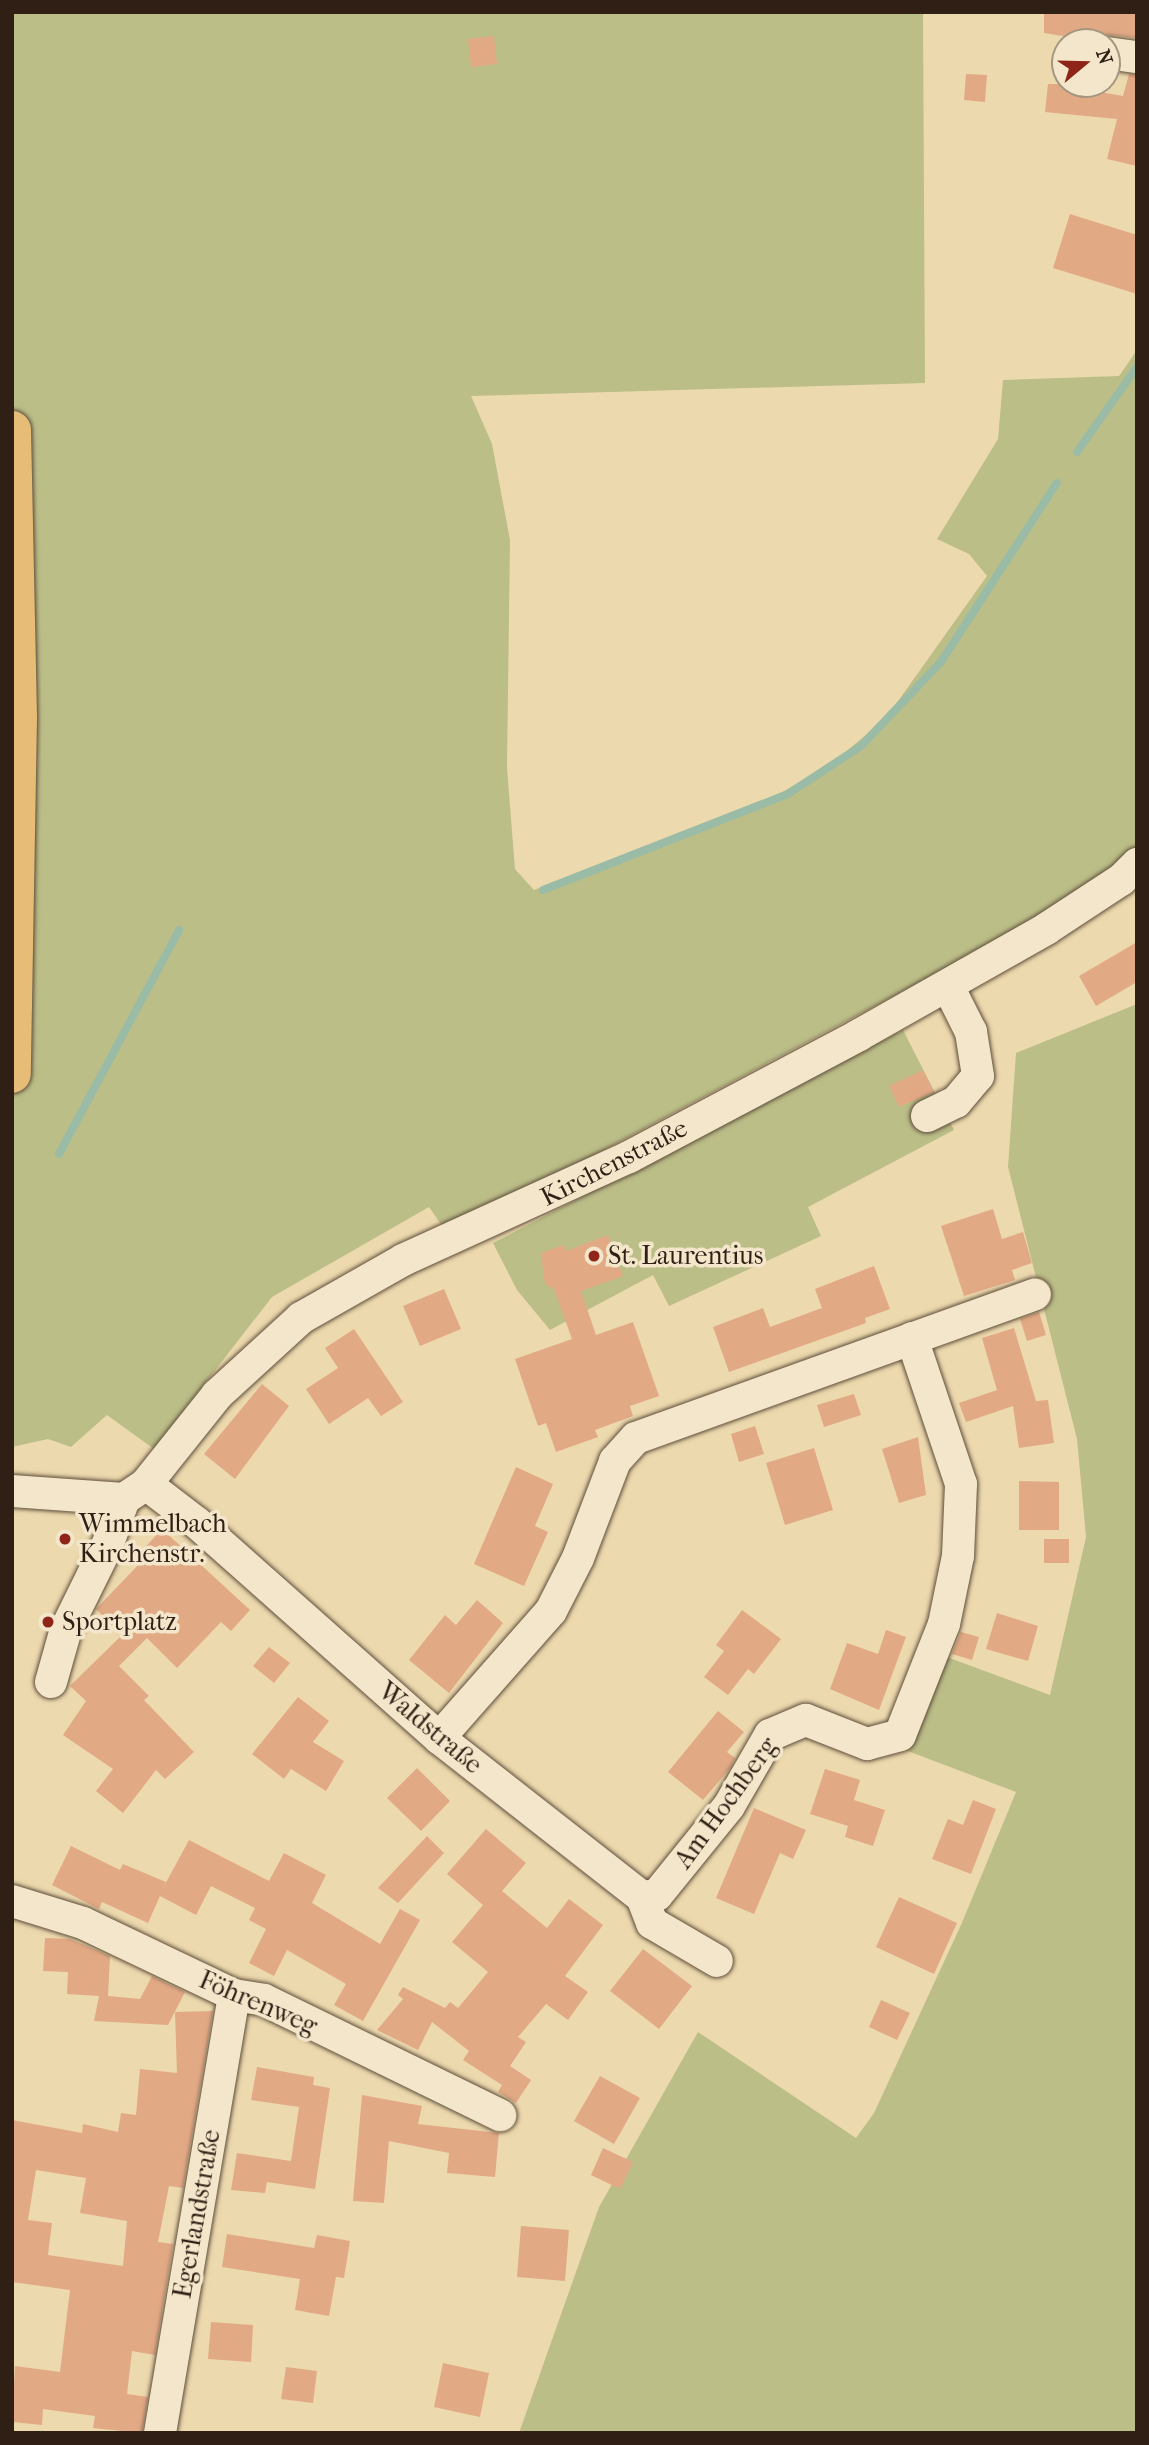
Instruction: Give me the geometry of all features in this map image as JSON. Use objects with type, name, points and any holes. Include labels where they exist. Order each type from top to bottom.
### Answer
[{"type":"main road","points":[[12,430],[18,718],[12,1074]]},
{"type":"street","name":"Kirchenstraße","points":[[51,1682],[66,1629],[135,1492],[217,1395],[301,1318],[403,1260],[629,1157],[948,986],[1046,929],[1121,880],[1137,864]]},
{"type":"street","points":[[927,1116],[956,1102],[978,1076],[971,1032],[948,986]]},
{"type":"street","points":[[439,1738],[551,1611],[578,1558],[615,1461],[636,1438],[1035,1294]]},
{"type":"street","name":"Am Hochberg","points":[[642,1898],[657,1895],[729,1807],[770,1735],[806,1720],[867,1744],[900,1735],[944,1624],[958,1556],[961,1484],[912,1338]]},
{"type":"street","points":[[12,1491],[135,1492]]},
{"type":"street","name":"Waldstraße","points":[[135,1492],[197,1523],[439,1738],[642,1898],[652,1923],[717,1961]]},
{"type":"street","name":"Föhrenweg","points":[[12,1901],[83,1923],[234,1995],[264,2000],[500,2115]]},
{"type":"street","name":"Egerlandstraße","points":[[160,2433],[234,1995]]},
{"type":"green space","points":[[12,12],[923,12],[925,383],[471,396],[492,444],[510,540],[507,768],[515,869],[534,890],[781,793],[836,760],[886,718],[987,576],[969,554],[937,539],[998,439],[1003,380],[1119,376],[1137,350],[1137,855],[1084,895],[447,1233],[429,1207],[272,1297],[154,1449],[107,1415],[71,1447],[48,1439],[12,1447]]},
{"type":"green space","points":[[1137,1004],[1137,2433],[519,2433],[599,2207],[698,2032],[856,2138],[874,2113],[961,1925],[1016,1792],[905,1750],[944,1656],[1050,1695],[1086,1537],[1077,1439],[1008,1167],[1016,1053]]},
{"type":"green space","points":[[903,1030],[954,1130],[808,1207],[821,1236],[669,1306],[653,1275],[550,1330],[517,1290],[493,1243]]},
{"type":"building","points":[[1044,12],[1137,12],[1137,38],[1121,36],[1121,28],[1051,28],[1051,34],[1044,33]]},
{"type":"building","points":[[494,36],[497,64],[471,67],[468,39]]},
{"type":"building","points":[[966,74],[987,75],[985,102],[964,100]]},
{"type":"building","points":[[1129,74],[1137,75],[1137,166],[1107,159],[1117,119],[1045,112],[1048,84],[1051,84],[1051,98],[1123,96]]},
{"type":"building","points":[[1070,214],[1137,235],[1137,294],[1053,268]]},
{"type":"building","points":[[1137,942],[1137,982],[1096,1006],[1079,976]]},
{"type":"building","points":[[923,1070],[934,1092],[899,1107],[889,1086]]},
{"type":"building","points":[[993,1209],[1002,1239],[1023,1232],[1032,1263],[1012,1270],[1015,1280],[964,1296],[941,1226]]},
{"type":"building","points":[[608,1235],[612,1247],[620,1244],[627,1262],[619,1265],[623,1276],[581,1291],[596,1335],[633,1322],[659,1396],[630,1406],[633,1416],[595,1430],[598,1437],[556,1452],[546,1423],[538,1426],[515,1359],[572,1339],[554,1289],[545,1284],[541,1253],[564,1245],[566,1251]]},
{"type":"building","points":[[874,1266],[890,1309],[865,1318],[866,1323],[729,1372],[713,1327],[763,1308],[770,1327],[822,1308],[815,1289]]},
{"type":"building","points":[[444,1289],[461,1329],[420,1346],[403,1306]]},
{"type":"building","points":[[1039,1312],[1046,1335],[1027,1341],[1020,1319]]},
{"type":"building","points":[[1014,1328],[1036,1401],[1048,1400],[1054,1443],[1019,1448],[1013,1406],[966,1422],[959,1403],[997,1390],[982,1338]]},
{"type":"building","points":[[354,1329],[403,1402],[381,1416],[368,1398],[329,1424],[306,1389],[338,1368],[325,1348]]},
{"type":"building","points":[[262,1384],[289,1406],[235,1479],[204,1454]]},
{"type":"building","points":[[854,1394],[861,1415],[824,1427],[817,1405]]},
{"type":"building","points":[[755,1426],[764,1454],[739,1462],[731,1434]]},
{"type":"building","points":[[918,1437],[926,1495],[899,1503],[882,1449]]},
{"type":"building","points":[[814,1448],[833,1510],[785,1525],[766,1463]]},
{"type":"building","points":[[516,1467],[553,1484],[535,1526],[548,1532],[524,1586],[474,1564]]},
{"type":"building","points":[[1019,1481],[1059,1482],[1059,1530],[1019,1530]]},
{"type":"building","points":[[162,1529],[250,1610],[231,1631],[221,1622],[177,1668],[147,1638],[119,1666],[149,1696],[144,1700],[194,1752],[165,1779],[156,1770],[123,1813],[96,1791],[113,1769],[63,1735],[86,1701],[70,1686],[122,1635],[96,1609],[141,1562],[136,1557]]},
{"type":"building","points":[[1044,1539],[1069,1539],[1069,1563],[1044,1563]]},
{"type":"building","points":[[477,1600],[503,1623],[449,1693],[409,1660],[445,1615],[456,1625]]},
{"type":"building","points":[[742,1610],[781,1639],[754,1674],[748,1669],[728,1695],[704,1677],[724,1651],[716,1645]]},
{"type":"building","points":[[997,1613],[1038,1626],[1028,1661],[986,1649]]},
{"type":"building","points":[[886,1630],[906,1637],[879,1710],[830,1689],[847,1643],[878,1654]]},
{"type":"building","points":[[961,1632],[979,1637],[972,1660],[952,1654]]},
{"type":"building","points":[[269,1647],[290,1663],[274,1683],[253,1666]]},
{"type":"building","points":[[298,1697],[329,1721],[313,1742],[344,1761],[326,1791],[291,1769],[284,1779],[252,1754]]},
{"type":"building","points":[[718,1711],[744,1732],[727,1752],[735,1758],[731,1767],[703,1800],[668,1772]]},
{"type":"building","points":[[417,1768],[450,1801],[421,1831],[387,1798]]},
{"type":"building","points":[[825,1769],[860,1780],[854,1800],[885,1810],[873,1846],[845,1837],[848,1826],[810,1814]]},
{"type":"building","points":[[973,1800],[996,1809],[971,1874],[932,1859],[948,1819],[963,1825]]},
{"type":"building","points":[[754,1808],[806,1830],[793,1859],[780,1853],[754,1914],[716,1898]]},
{"type":"building","points":[[486,1829],[526,1863],[502,1891],[547,1928],[569,1899],[603,1925],[565,1976],[588,1992],[568,2020],[546,2004],[518,2037],[526,2042],[510,2066],[531,2080],[516,2103],[498,2092],[502,2085],[463,2060],[469,2051],[432,2022],[418,2050],[377,2030],[403,1999],[398,1995],[403,1987],[445,2008],[450,2002],[458,2008],[488,1972],[452,1942],[483,1905],[447,1874]]},
{"type":"building","points":[[427,1836],[444,1853],[398,1903],[378,1888]]},
{"type":"building","points":[[189,1840],[269,1881],[284,1853],[326,1875],[312,1903],[380,1944],[400,1909],[420,1920],[363,2021],[334,2005],[346,1984],[287,1950],[274,1976],[249,1963],[266,1929],[249,1920],[255,1908],[211,1886],[196,1915],[160,1896],[148,1923],[102,1902],[99,1909],[52,1885],[71,1846],[120,1870],[123,1864],[166,1882],[162,1890]]},
{"type":"building","points":[[899,1897],[957,1923],[934,1974],[876,1947]]},
{"type":"building","points":[[45,1938],[70,1939],[110,1956],[108,1996],[140,1999],[152,1976],[185,1992],[168,2025],[94,2021],[99,1996],[67,1994],[68,1972],[43,1971]]},
{"type":"building","points":[[643,1949],[692,1986],[659,2029],[610,1991]]},
{"type":"building","points":[[881,2000],[910,2013],[897,2040],[869,2027]]},
{"type":"building","points":[[213,2011],[183,2188],[169,2186],[158,2242],[173,2244],[155,2355],[132,2351],[127,2394],[148,2397],[142,2433],[93,2428],[95,2416],[43,2409],[42,2425],[12,2422],[15,2366],[60,2372],[70,2290],[12,2282],[12,2120],[82,2133],[83,2124],[118,2132],[121,2113],[136,2115],[140,2069],[177,2073],[175,2012]],"holes":[[[36,2170],[86,2178],[80,2213],[127,2221],[123,2266],[48,2255],[52,2223],[28,2220]]]},
{"type":"building","points":[[257,2067],[314,2077],[313,2085],[330,2088],[315,2189],[267,2182],[265,2193],[231,2190],[237,2153],[291,2161],[299,2107],[251,2100]]},
{"type":"building","points":[[600,2076],[640,2098],[614,2144],[574,2121]]},
{"type":"building","points":[[362,2095],[422,2106],[418,2124],[499,2133],[495,2177],[447,2173],[449,2153],[389,2141],[384,2203],[353,2201]]},
{"type":"building","points":[[603,2148],[633,2162],[620,2189],[591,2175]]},
{"type":"building","points":[[521,2226],[569,2230],[565,2281],[517,2277]]},
{"type":"building","points":[[227,2234],[314,2248],[317,2235],[350,2241],[344,2278],[336,2277],[329,2316],[295,2310],[300,2279],[222,2267]]},
{"type":"building","points":[[211,2322],[253,2325],[251,2362],[208,2359]]},
{"type":"building","points":[[443,2363],[489,2373],[480,2417],[434,2407]]},
{"type":"building","points":[[286,2367],[317,2371],[313,2403],[281,2399]]},
{"type":"waterway","points":[[1077,452],[1137,367]]},
{"type":"waterway","points":[[543,890],[788,794],[861,746],[941,662],[1057,483]]},
{"type":"waterway","points":[[59,1154],[179,930]]},
{"type":"place","name":"St. Laurentius","points":[[594,1256]]},
{"type":"place","name":"Wimmelbach Kirchenstr.","points":[[65,1539]]},
{"type":"place","name":"Sportplatz","points":[[48,1622]]}]
